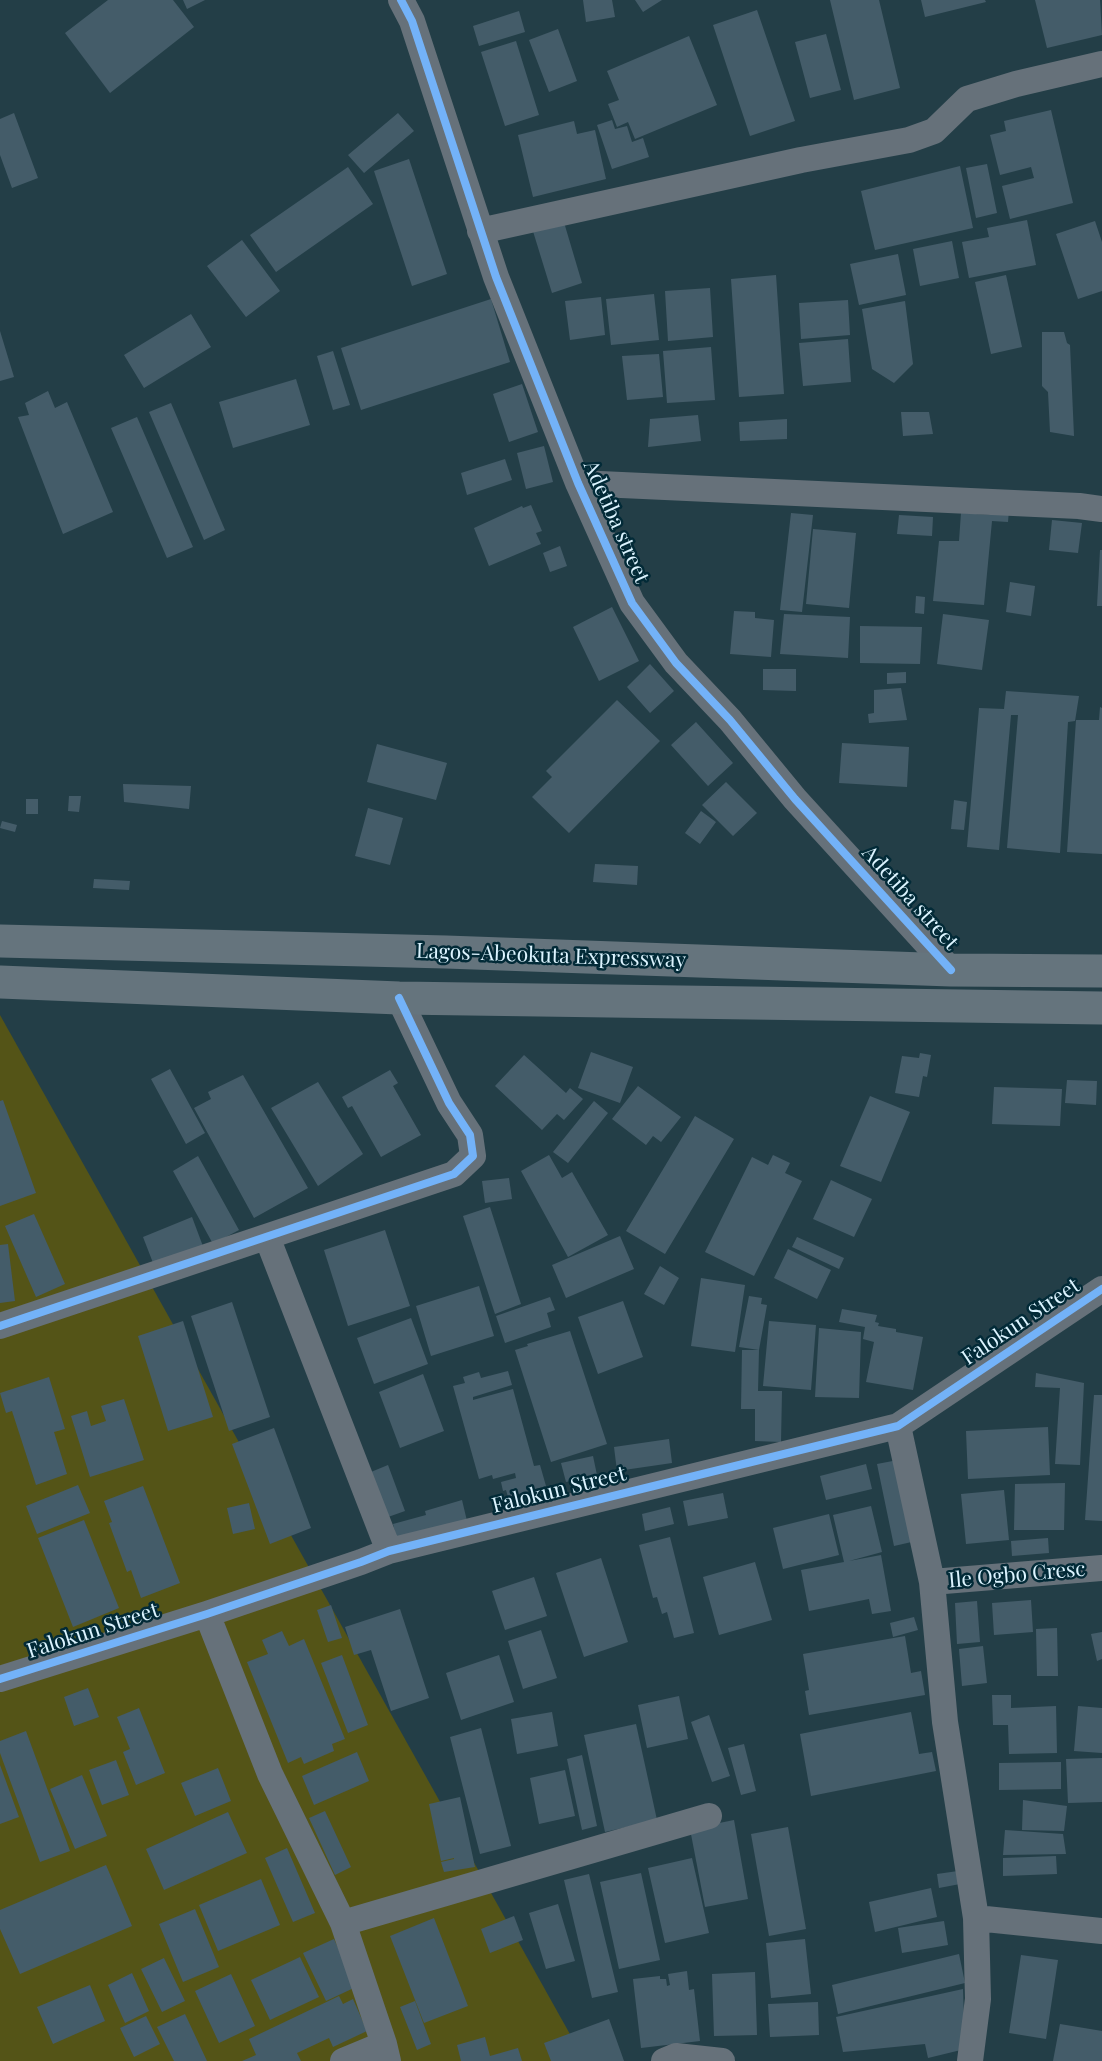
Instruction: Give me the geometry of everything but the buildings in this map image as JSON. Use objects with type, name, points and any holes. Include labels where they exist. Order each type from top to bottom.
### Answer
[{"type":"highway","name":"Lagos-Abeokuta Expressway","points":[[0,941],[446,952],[951,970],[1102,971]]},
{"type":"highway","name":"Lagos-Abeokuta Expressway","points":[[0,982],[399,999],[1102,1008]]},
{"type":"street","name":"Adetiba street","points":[[401,0],[412,21],[480,231],[578,483],[632,603],[676,663],[730,720],[795,799],[951,970]]},
{"type":"street","points":[[480,231],[801,160],[909,140],[934,131],[967,99],[1016,84],[1102,64]]},
{"type":"street","points":[[578,483],[1102,509]]},
{"type":"street","points":[[0,1326],[454,1174],[474,1156],[470,1135],[449,1103],[399,999]]},
{"type":"street","points":[[267,1237],[389,1551]]},
{"type":"street","name":"Falokun Street","points":[[0,1679],[207,1614],[389,1551],[898,1426],[1102,1289]]},
{"type":"street","points":[[898,1426],[932,1582],[945,1722],[975,1918],[978,1999],[970,2061]]},
{"type":"street","name":"Ile Ogbo Cresc","points":[[932,1582],[1102,1568]]},
{"type":"street","points":[[207,1614],[270,1774],[343,1923],[386,2052],[344,2061]]},
{"type":"street","points":[[343,1923],[709,1816]]},
{"type":"street","points":[[975,1918],[1102,1931]]},
{"type":"street","points":[[664,2061],[676,2056],[722,2061]]},
{"type":"shaded area","points":[[0,1015],[585,2061],[0,2061]]},
{"type":"cycle path","points":[[401,0],[412,21],[496,277],[578,483],[632,603],[676,663],[730,720],[795,799],[951,970]]},
{"type":"cycle path","points":[[0,1326],[454,1174],[473,1156],[470,1135],[449,1103],[399,998]]},
{"type":"cycle path","points":[[0,1679],[207,1614],[389,1551],[898,1426],[1102,1289]]}]
